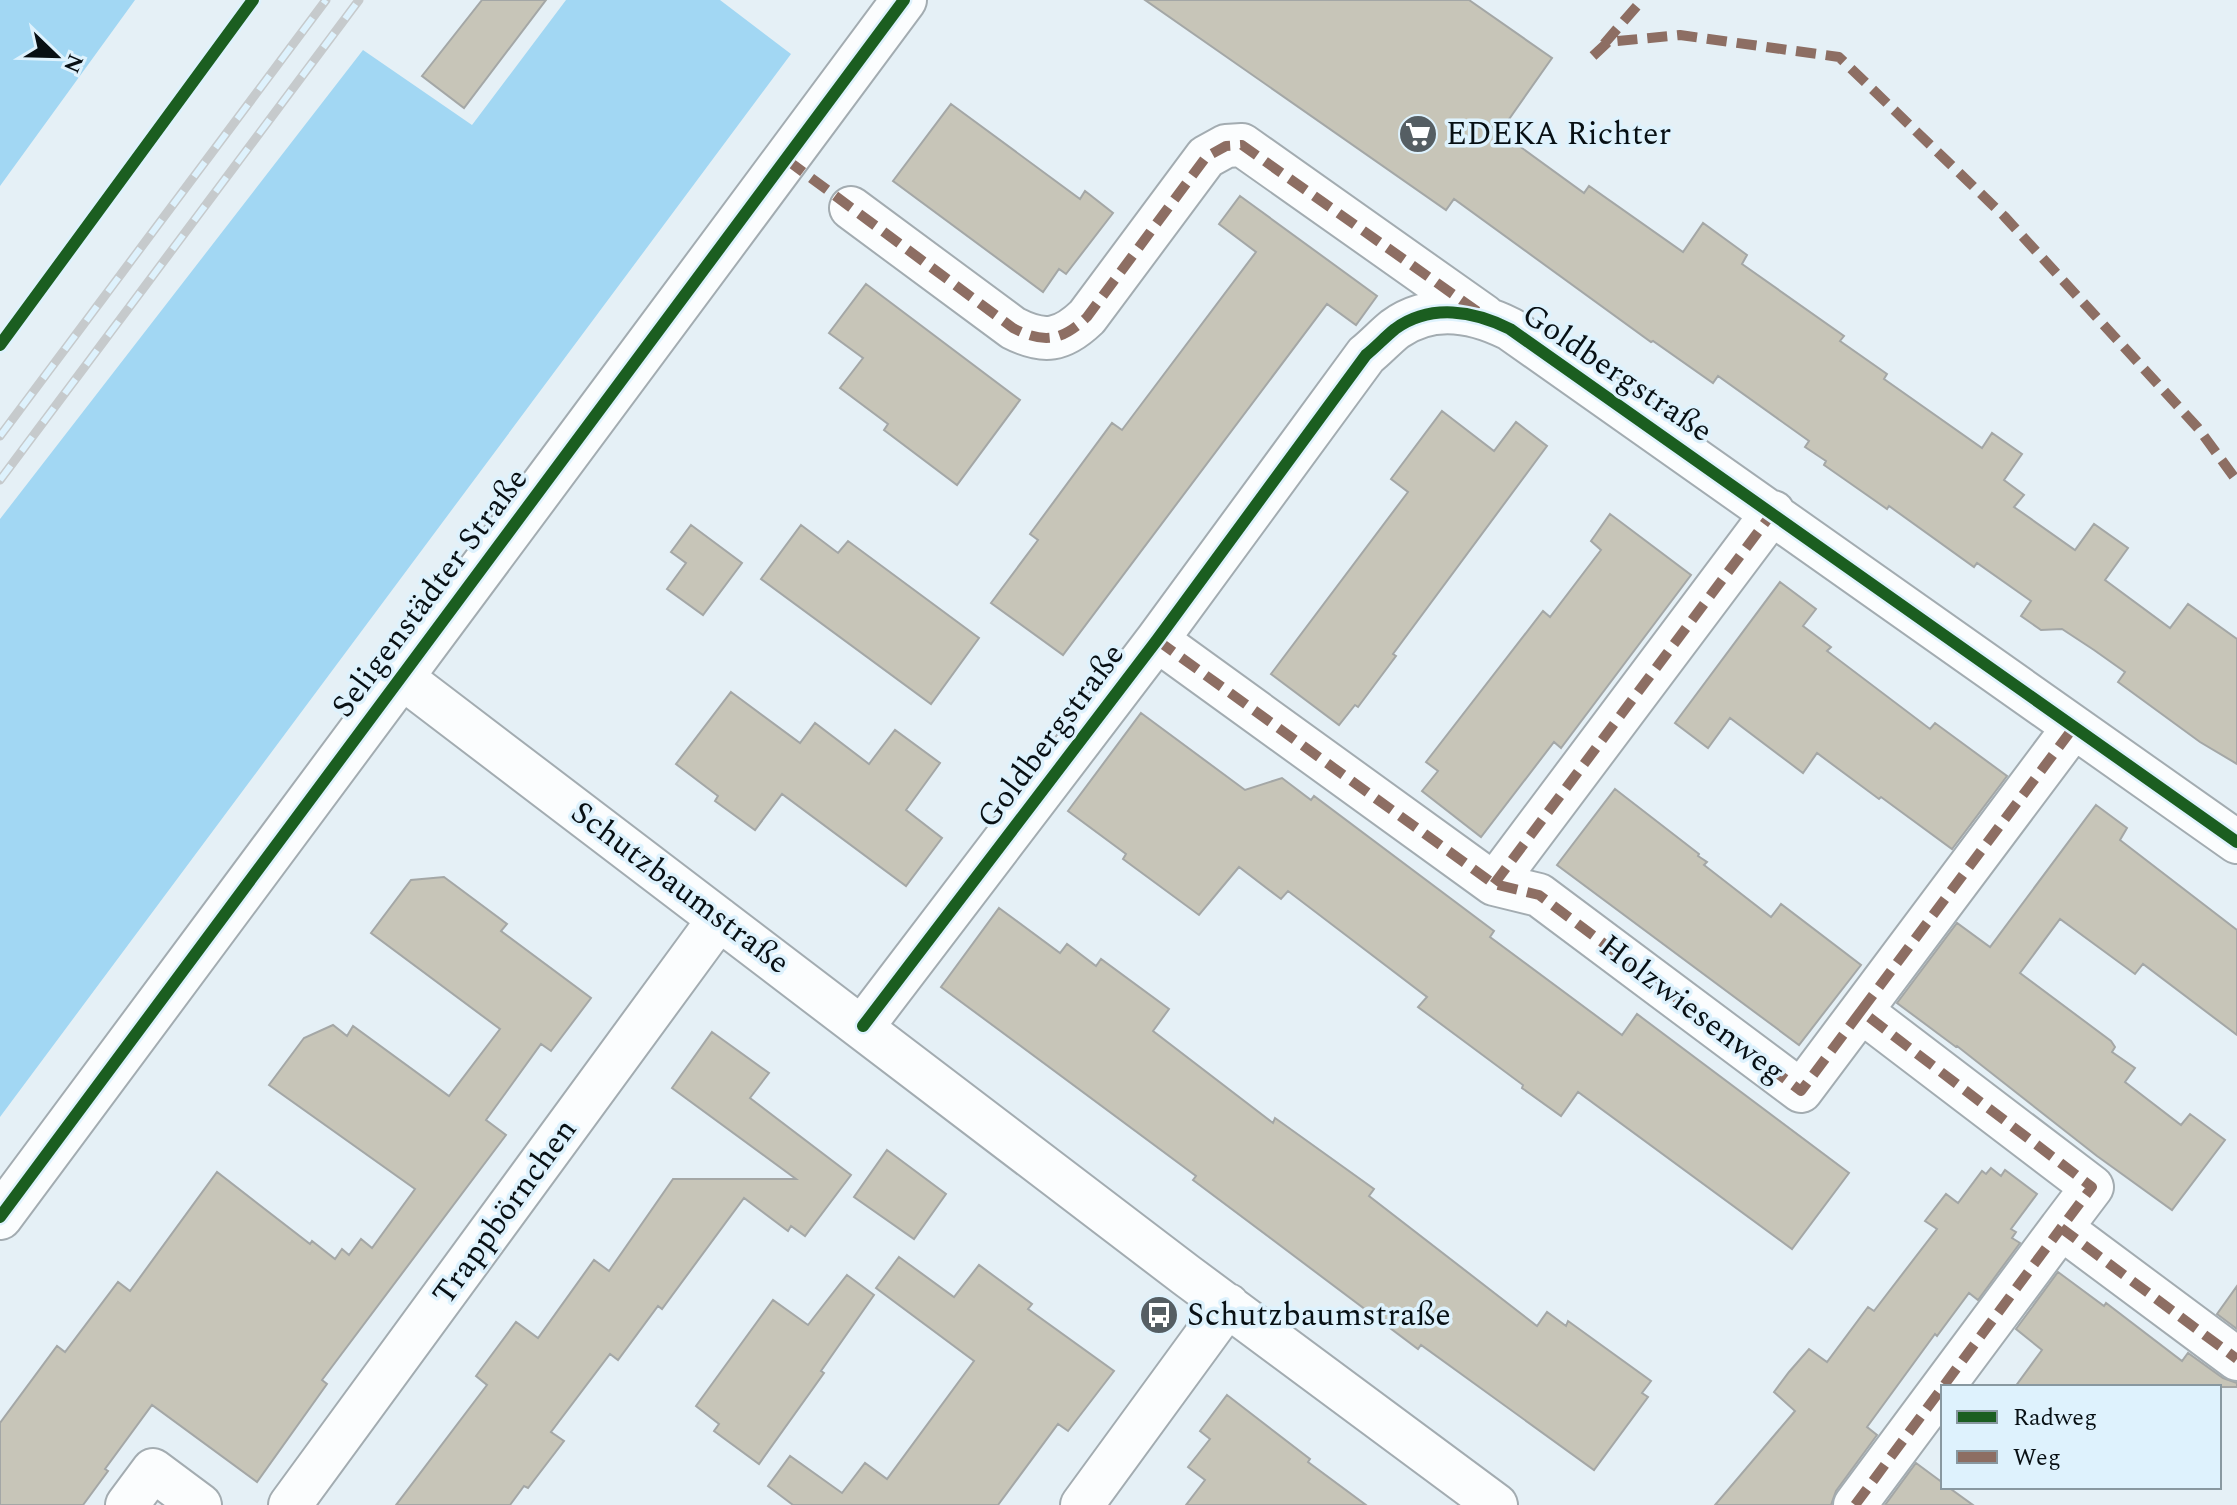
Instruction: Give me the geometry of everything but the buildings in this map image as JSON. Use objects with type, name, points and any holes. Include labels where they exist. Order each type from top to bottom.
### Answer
[{"type":"street","name":"Seligenstädter Straße","points":[[0,1217],[904,0]]},
{"type":"street","points":[[851,208],[1013,328],[1029,336],[1047,339],[1073,330],[1087,317],[1206,157],[1226,146],[1242,145],[1484,316]]},
{"type":"street","name":"Goldbergstraße","points":[[863,1026],[1157,640],[1366,355],[1395,329],[1416,317],[1437,313],[1464,312],[1484,316],[1510,329],[2237,842]]},
{"type":"street","points":[[1494,884],[1773,512]]},
{"type":"street","name":"Holzwiesenweg","points":[[1157,640],[1494,884],[1539,895],[1801,1091],[1861,1011]]},
{"type":"street","name":"Schutzbaumstraße","points":[[400,676],[1496,1505]]},
{"type":"street","points":[[1944,1385],[2092,1187],[1861,1011],[2073,728]]},
{"type":"street","name":"Trappbörnchen","points":[[290,1505],[719,919]]},
{"type":"street","points":[[2061,1228],[2237,1359]]},
{"type":"street","points":[[1082,1505],[1228,1305]]},
{"type":"street","points":[[1855,1505],[1941,1389]]},
{"type":"street","points":[[127,1505],[153,1470],[200,1505]]},
{"type":"shaded area","points":[[0,0],[135,0],[0,186]]},
{"type":"shaded area","points":[[566,0],[720,0],[791,54],[0,1117],[0,519],[363,50],[472,125]]},
{"type":"railway","points":[[0,436],[326,0]]},
{"type":"railway","points":[[0,480],[359,0]]},
{"type":"marked path","points":[[1604,44],[1642,0]]},
{"type":"marked path","points":[[1593,56],[1608,42],[1680,35],[1839,57],[2004,216],[2198,428],[2237,481]]},
{"type":"marked path","points":[[787,160],[1013,328],[1043,338],[1061,335],[1087,317],[1206,157],[1226,146],[1242,145],[1481,314]]},
{"type":"marked path","points":[[1494,884],[1773,512]]},
{"type":"marked path","points":[[1157,640],[1494,884],[1539,895],[1801,1091],[1861,1011],[2092,1187],[2061,1228],[2237,1359]]},
{"type":"marked path","points":[[1861,1011],[2073,728]]},
{"type":"marked path","points":[[1944,1385],[2061,1228]]},
{"type":"marked path","points":[[1855,1505],[1941,1389]]},
{"type":"cycle path","points":[[0,345],[253,0]]},
{"type":"cycle path","points":[[0,1217],[904,0]]},
{"type":"cycle path","points":[[863,1026],[1157,640],[1366,355],[1395,329],[1409,321],[1438,313],[1467,314],[1510,329],[2237,842]]},
{"type":"place","name":"EDEKA Richter","points":[[1418,134]]},
{"type":"place","name":"Schutzbaumstraße","points":[[1159,1315]]}]
